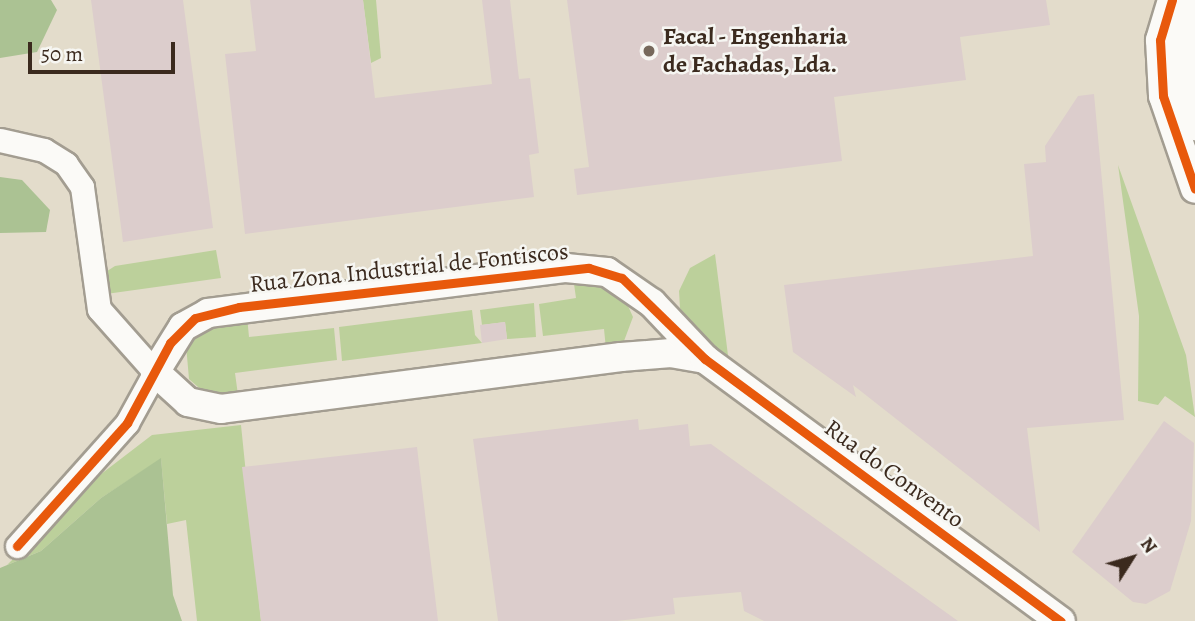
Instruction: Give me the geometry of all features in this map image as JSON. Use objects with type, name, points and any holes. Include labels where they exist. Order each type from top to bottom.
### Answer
[{"type":"main road","points":[[1195,6],[1183,41],[1184,88],[1195,122]]},
{"type":"street","points":[[1172,0],[1160,40],[1163,96],[1195,189]]},
{"type":"street","points":[[0,140],[44,150],[66,164],[82,187],[99,309],[155,372],[188,402],[221,409],[621,356],[671,353],[705,359]]},
{"type":"street","name":"Rua Zona Industrial de Fontiscos","points":[[155,372],[183,327],[208,313],[566,268],[622,278],[705,359]]},
{"type":"street","name":"Rua do Convento","points":[[705,359],[1061,621]]},
{"type":"street","points":[[17,546],[127,423],[155,372]]},
{"type":"green space","points":[[0,0],[51,0],[57,10],[37,52],[0,58]]},
{"type":"green space","points":[[363,0],[376,0],[381,58],[371,63]]},
{"type":"green space","points":[[1118,165],[1186,355],[1195,417],[1165,396],[1158,405],[1138,401],[1139,316]]},
{"type":"green space","points":[[0,177],[22,180],[50,210],[46,232],[0,233]]},
{"type":"green space","points":[[216,250],[221,278],[106,294],[101,275],[115,266]]},
{"type":"green space","points":[[715,254],[729,363],[686,323],[680,308],[679,291],[690,268]]},
{"type":"green space","points":[[573,277],[603,282],[623,295],[633,317],[624,341],[606,349],[604,329],[543,336],[539,304],[576,298]]},
{"type":"green space","points":[[534,303],[536,337],[507,339],[505,322],[482,325],[480,310]]},
{"type":"green space","points":[[472,310],[475,335],[482,343],[342,361],[339,327]]},
{"type":"green space","points":[[247,316],[249,337],[334,328],[337,360],[235,373],[238,395],[207,395],[189,379],[186,345],[208,325]]},
{"type":"green space","points":[[241,425],[261,621],[197,621],[186,520],[167,524],[161,459],[101,498],[41,551],[7,565],[92,481],[152,435]]},
{"type":"green space","points":[[161,458],[173,595],[182,621],[0,621],[0,568],[41,551],[101,498]]},
{"type":"building","points":[[91,0],[183,0],[213,228],[123,242]]},
{"type":"building","points":[[250,0],[363,0],[375,98],[492,84],[482,0],[510,0],[519,79],[530,78],[539,153],[529,155],[534,197],[245,234],[225,54],[256,51]]},
{"type":"building","points":[[567,0],[1046,0],[1050,25],[960,37],[966,80],[834,97],[842,161],[577,195],[574,169],[589,167]]},
{"type":"building","points":[[1094,94],[1124,420],[1027,428],[1040,532],[853,385],[856,397],[793,352],[784,285],[1033,256],[1024,164],[1046,162],[1045,146],[1078,96]]},
{"type":"building","points":[[505,322],[507,339],[482,343],[480,325]]},
{"type":"building","points":[[638,419],[639,430],[688,424],[690,446],[711,444],[958,621],[764,621],[744,611],[741,592],[673,598],[675,614],[617,621],[498,621],[473,439]]},
{"type":"building","points":[[1164,421],[1194,443],[1191,521],[1170,591],[1146,604],[1133,602],[1072,552]]},
{"type":"building","points":[[417,447],[438,621],[261,621],[242,467]]},
{"type":"cycle path","points":[[1172,0],[1160,40],[1163,96],[1195,189]]},
{"type":"cycle path","points":[[17,546],[127,423],[170,343],[195,318],[239,307],[589,268],[622,278],[705,359],[1061,621]]},
{"type":"place","name":"Facal - Engenharia de Fachadas, Lda.","points":[[649,51]]}]
